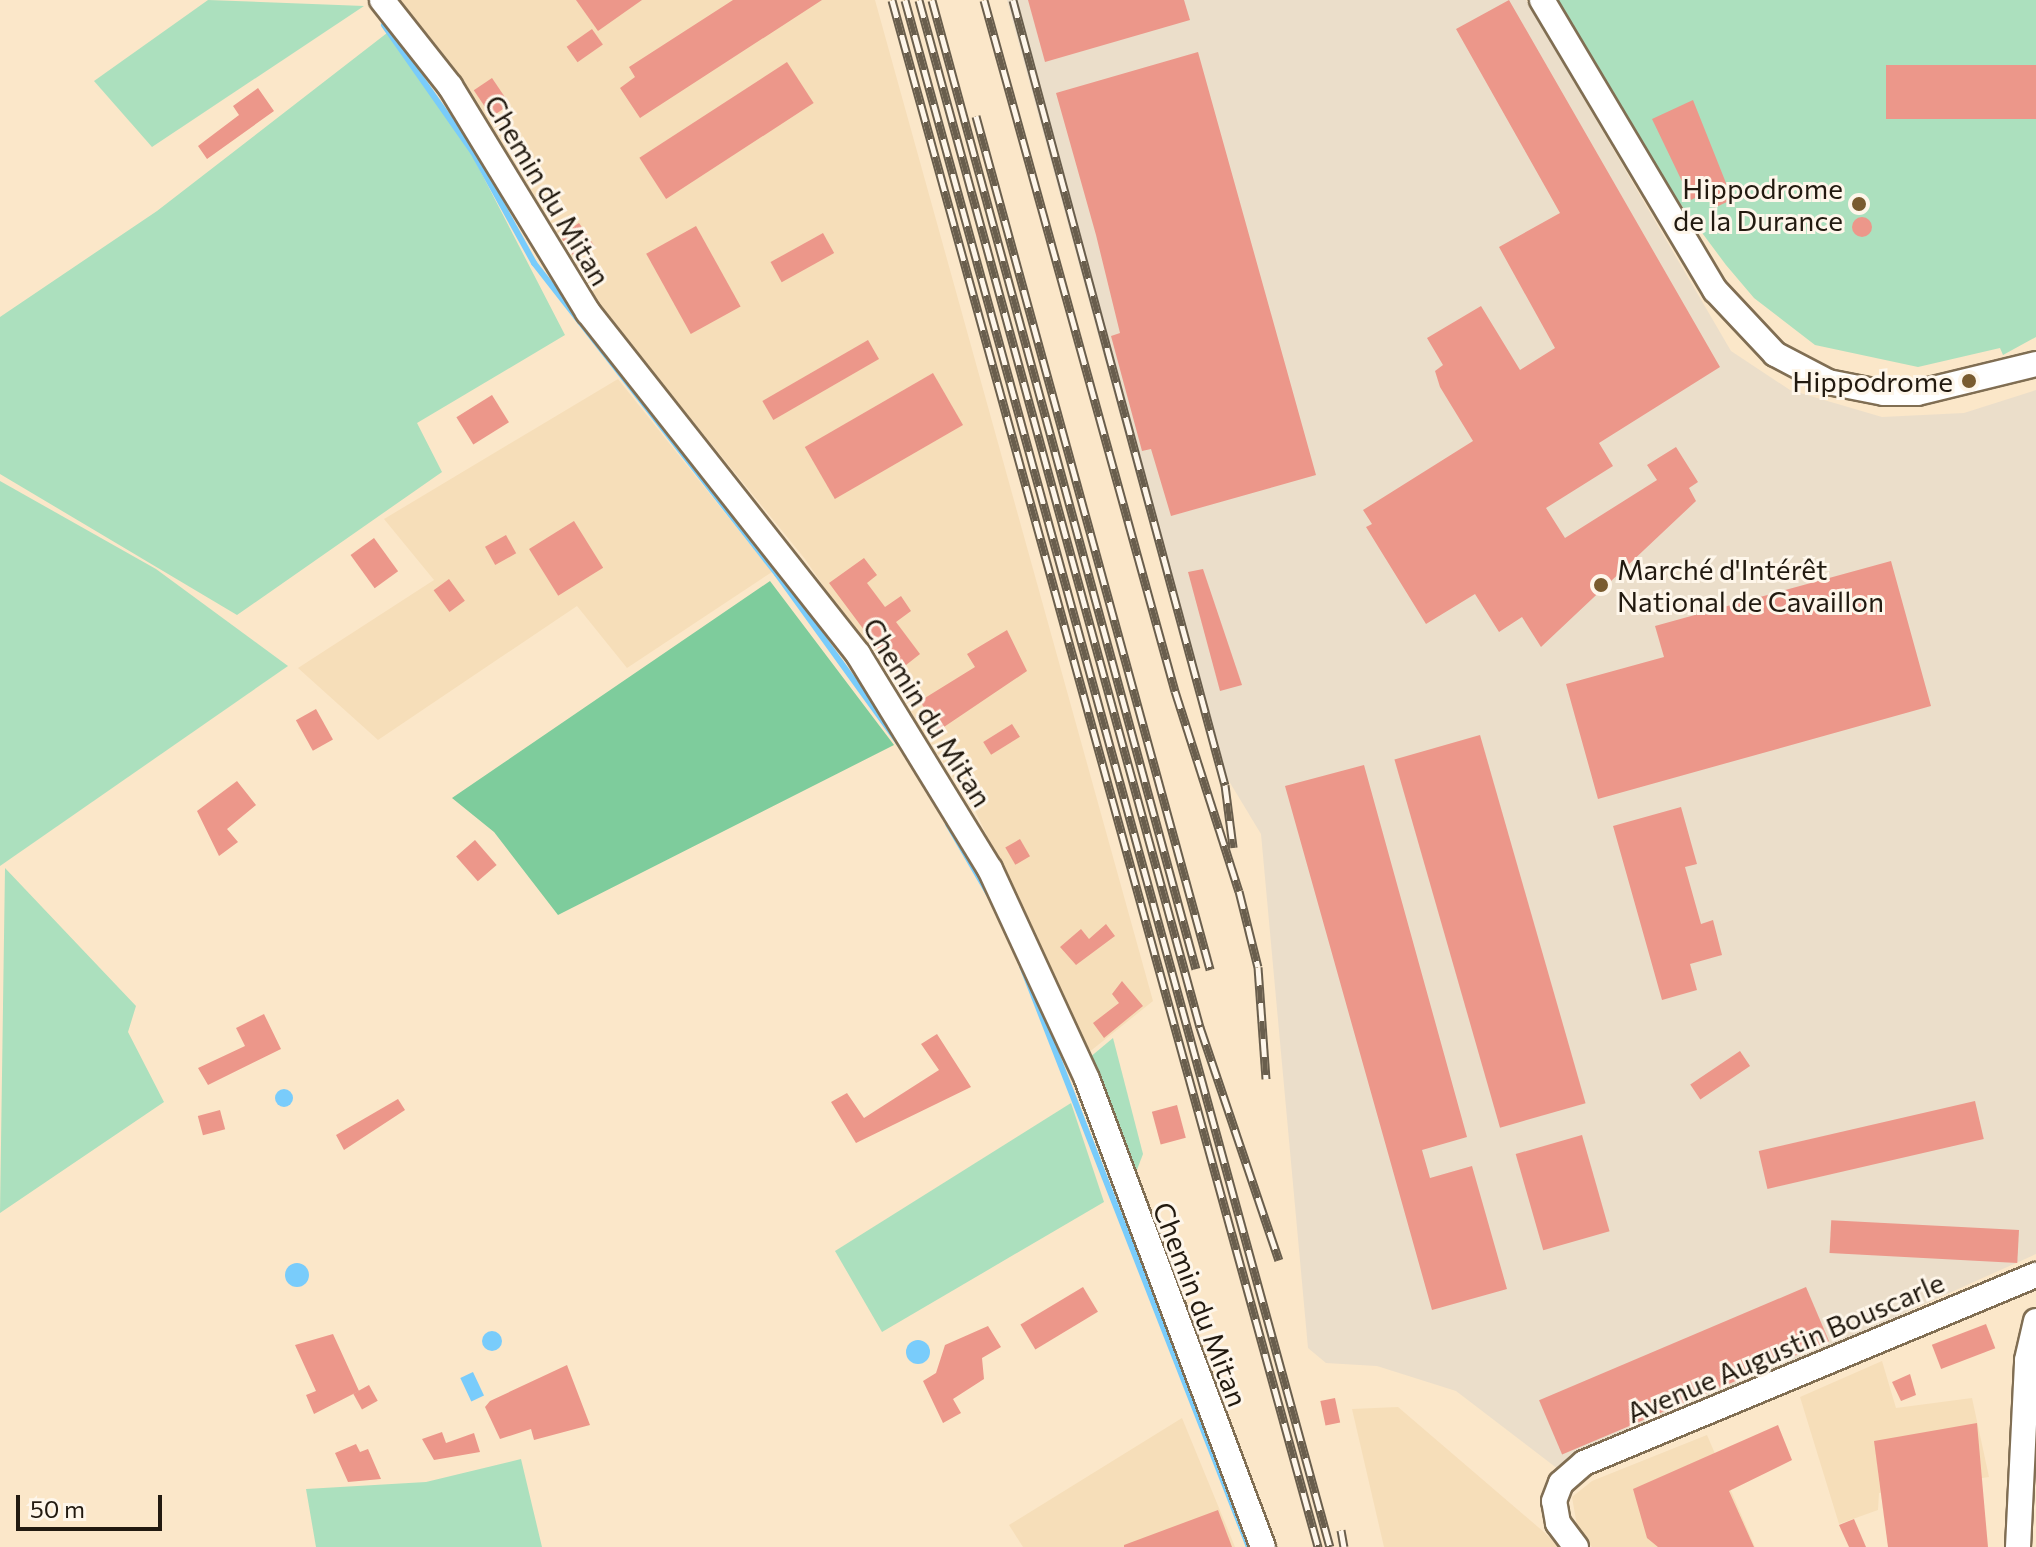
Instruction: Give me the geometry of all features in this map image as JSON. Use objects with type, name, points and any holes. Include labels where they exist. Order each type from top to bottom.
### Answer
[{"type":"street","name":"Chemin du Mitan","points":[[382,0],[450,86],[588,312],[867,667],[990,869],[1087,1079],[1263,1547]]},
{"type":"street","points":[[1542,0],[1715,290],[1775,354],[1828,382],[1884,393],[1917,393],[2036,364]]},
{"type":"street","points":[[2018,1547],[2027,1522],[2035,1322],[2028,1278]]},
{"type":"street","name":"Avenue Augustin Bouscarle","points":[[1576,1547],[1553,1511],[1561,1483],[1584,1463],[2028,1278]]},
{"type":"shaded area","points":[[397,0],[875,0],[1153,1001],[1088,1053],[974,808],[805,559],[600,307],[439,48]]},
{"type":"shaded area","name":"Marché d'Intérêt National de Cavaillon","points":[[1007,0],[1526,0],[1731,351],[1790,390],[1882,417],[1964,413],[2036,390],[2036,1254],[1558,1469],[1456,1391],[1377,1366],[1326,1363],[1308,1348],[1261,834],[1212,753]]},
{"type":"shaded area","points":[[618,379],[772,572],[627,668],[577,606],[378,740],[298,668],[434,580],[384,519]]},
{"type":"shaded area","points":[[1882,1361],[1896,1408],[1972,1398],[1989,1477],[1879,1493],[1878,1510],[1839,1524],[1800,1397]]},
{"type":"shaded area","points":[[1398,1407],[1559,1547],[1384,1547],[1352,1409]]},
{"type":"shaded area","points":[[1182,1418],[1235,1547],[1023,1547],[1009,1525]]},
{"type":"shaded area","points":[[1707,1435],[1755,1547],[1592,1547],[1578,1532],[1572,1497],[1592,1481]]},
{"type":"green space","points":[[208,0],[364,6],[152,147],[94,81]]},
{"type":"green space","name":"Hippodrome de la Durance","points":[[1554,0],[2036,0],[2036,337],[2003,355],[2000,348],[1918,367],[1815,345],[1754,298],[1726,265],[1636,144]]},
{"type":"green space","points":[[387,33],[471,153],[565,335],[417,423],[442,472],[237,615],[0,474],[0,317],[157,211]]},
{"type":"green space","points":[[0,481],[156,569],[288,666],[0,866]]},
{"type":"green space","points":[[770,581],[894,745],[558,915],[494,832],[452,798]]},
{"type":"green space","points":[[5,868],[136,1006],[128,1032],[164,1102],[0,1213]]},
{"type":"green space","points":[[1113,1038],[1143,1154],[1135,1175],[1089,1058]]},
{"type":"green space","points":[[1071,1103],[1104,1202],[882,1332],[835,1251]]},
{"type":"green space","points":[[521,1459],[542,1547],[316,1547],[306,1489],[426,1482]]},
{"type":"water","points":[[284,1089],[293,1098],[284,1107],[275,1098]]},
{"type":"water","points":[[297,1263],[308,1270],[309,1275],[302,1286],[297,1287],[286,1280],[285,1275],[292,1264]]},
{"type":"water","points":[[492,1331],[499,1334],[502,1341],[499,1348],[492,1351],[485,1348],[482,1341],[485,1334]]},
{"type":"water","points":[[918,1340],[929,1347],[930,1352],[923,1363],[918,1364],[907,1357],[906,1352],[913,1341]]},
{"type":"water","points":[[473,1372],[484,1396],[471,1401],[460,1378]]},
{"type":"building","points":[[576,0],[642,0],[598,31]]},
{"type":"building","points":[[733,0],[822,0],[640,118],[620,88],[635,77],[629,67]]},
{"type":"building","points":[[1028,0],[1184,0],[1190,20],[1045,62]]},
{"type":"building","points":[[1509,0],[1720,367],[1599,443],[1613,466],[1546,508],[1565,538],[1657,480],[1647,465],[1676,447],[1698,482],[1689,488],[1696,501],[1541,647],[1522,617],[1499,632],[1475,594],[1426,624],[1366,527],[1372,524],[1363,510],[1473,441],[1440,387],[1435,371],[1443,365],[1427,338],[1481,306],[1520,370],[1555,348],[1499,247],[1560,213],[1456,29]]},
{"type":"building","points":[[592,29],[603,45],[578,62],[567,47]]},
{"type":"building","points":[[1198,52],[1316,475],[1171,516],[1151,449],[1142,451],[1111,336],[1120,333],[1056,93]]},
{"type":"building","points":[[787,62],[814,103],[666,199],[639,158]]},
{"type":"building","points":[[1886,65],[2036,65],[2036,119],[1886,119]]},
{"type":"building","points":[[492,78],[510,105],[492,117],[474,90]]},
{"type":"building","points":[[258,88],[274,111],[207,159],[198,146],[239,115],[233,106]]},
{"type":"building","points":[[1693,100],[1726,183],[1729,201],[1714,208],[1707,192],[1691,200],[1652,119]]},
{"type":"building","points":[[1862,217],[1869,220],[1872,227],[1869,234],[1862,237],[1855,234],[1852,227],[1855,220]]},
{"type":"building","points":[[579,223],[595,247],[576,260],[560,236]]},
{"type":"building","points":[[696,226],[741,306],[691,334],[646,254]]},
{"type":"building","points":[[823,233],[834,253],[782,282],[771,262]]},
{"type":"building","points":[[868,340],[879,359],[773,420],[762,401]]},
{"type":"building","points":[[933,373],[963,425],[835,499],[805,447]]},
{"type":"building","points":[[492,395],[509,422],[473,444],[456,417]]},
{"type":"building","points":[[574,521],[603,568],[558,596],[529,549]]},
{"type":"building","points":[[506,535],[516,553],[495,565],[485,547]]},
{"type":"building","points":[[374,538],[398,571],[375,588],[351,555]]},
{"type":"building","points":[[864,558],[877,575],[867,583],[885,607],[901,596],[911,611],[896,622],[920,654],[896,673],[829,583]]},
{"type":"building","points":[[1891,561],[1931,706],[1598,799],[1566,684],[1664,657],[1655,626]]},
{"type":"building","points":[[1203,569],[1242,685],[1220,691],[1188,572]]},
{"type":"building","points":[[449,579],[465,601],[449,612],[434,590]]},
{"type":"building","points":[[1007,630],[1027,671],[938,731],[920,701],[975,667],[967,654]]},
{"type":"building","points":[[316,709],[333,740],[313,751],[296,720]]},
{"type":"building","points":[[1012,724],[1020,737],[991,755],[983,742]]},
{"type":"building","points":[[1480,735],[1586,1103],[1500,1128],[1394,760]]},
{"type":"building","points":[[1364,765],[1467,1137],[1422,1150],[1430,1178],[1472,1166],[1507,1289],[1432,1310],[1285,786]]},
{"type":"building","points":[[237,781],[256,805],[227,829],[238,842],[219,856],[197,811]]},
{"type":"building","points":[[1681,807],[1697,864],[1685,867],[1701,924],[1713,920],[1722,955],[1690,964],[1697,990],[1662,1000],[1613,826]]},
{"type":"building","points":[[1020,839],[1030,856],[1015,865],[1005,848]]},
{"type":"building","points":[[475,840],[497,865],[478,881],[456,856]]},
{"type":"building","points":[[1106,924],[1115,936],[1076,965],[1060,947],[1081,929],[1089,939]]},
{"type":"building","points":[[1122,981],[1143,1006],[1104,1038],[1093,1023],[1119,1003],[1112,994]]},
{"type":"building","points":[[264,1014],[281,1049],[208,1085],[198,1068],[245,1046],[236,1028]]},
{"type":"building","points":[[937,1034],[971,1087],[856,1143],[831,1102],[847,1093],[864,1118],[939,1070],[921,1044]]},
{"type":"building","points":[[1740,1051],[1750,1066],[1700,1099],[1690,1085]]},
{"type":"building","points":[[398,1099],[405,1110],[344,1150],[336,1135]]},
{"type":"building","points":[[1975,1101],[1984,1139],[1767,1189],[1759,1151]]},
{"type":"building","points":[[1177,1105],[1186,1138],[1161,1145],[1152,1112]]},
{"type":"building","points":[[220,1110],[225,1129],[203,1135],[198,1116]]},
{"type":"building","points":[[1582,1135],[1610,1231],[1543,1250],[1516,1154]]},
{"type":"building","points":[[1831,1220],[2019,1230],[2017,1263],[1830,1253]]},
{"type":"building","points":[[1083,1287],[1098,1312],[1035,1349],[1020,1325]]},
{"type":"building","points":[[1806,1287],[1829,1341],[1562,1455],[1539,1400]]},
{"type":"building","points":[[1986,1324],[1995,1348],[1941,1369],[1932,1345]]},
{"type":"building","points":[[988,1326],[1001,1347],[982,1358],[984,1379],[953,1399],[961,1413],[943,1423],[923,1381],[936,1373],[945,1345]]},
{"type":"building","points":[[333,1334],[359,1391],[314,1414],[306,1395],[316,1391],[295,1345]]},
{"type":"building","points":[[567,1365],[590,1425],[534,1440],[531,1429],[500,1439],[485,1407],[490,1401]]},
{"type":"building","points":[[1910,1374],[1916,1395],[1901,1401],[1892,1382]]},
{"type":"building","points":[[369,1385],[378,1401],[362,1409],[353,1394]]},
{"type":"building","points":[[1335,1398],[1340,1422],[1326,1426],[1320,1401]]},
{"type":"building","points":[[1977,1423],[1988,1547],[1888,1547],[1874,1441]]},
{"type":"building","points":[[1778,1425],[1792,1460],[1729,1491],[1754,1547],[1658,1547],[1647,1538],[1633,1489]]},
{"type":"building","points":[[442,1432],[446,1443],[474,1433],[480,1452],[434,1460],[422,1439]]},
{"type":"building","points":[[356,1444],[360,1452],[368,1449],[381,1479],[348,1482],[335,1453]]},
{"type":"building","points":[[1218,1510],[1232,1547],[1124,1547],[1124,1545]]},
{"type":"building","points":[[1854,1519],[1866,1547],[1849,1547],[1839,1525]]},
{"type":"waterway","points":[[384,25],[473,152],[534,263],[777,574],[901,746]]},
{"type":"waterway","points":[[948,824],[991,898]]},
{"type":"waterway","points":[[1022,966],[1249,1547]]},
{"type":"railway","points":[[892,0],[1318,1547]]},
{"type":"railway","points":[[905,0],[1330,1547]]},
{"type":"railway","points":[[919,0],[1200,1027],[1279,1260]]},
{"type":"railway","points":[[932,0],[1196,969]]},
{"type":"railway","points":[[984,0],[1175,691],[1239,891],[1258,967],[1266,1079]]},
{"type":"railway","points":[[1013,0],[1225,785],[1233,847]]},
{"type":"railway","points":[[976,116],[1210,969]]},
{"type":"railway","points":[[1341,1530],[1344,1547]]},
{"type":"place","name":"Hippodrome de la Durance","points":[[1859,204]]},
{"type":"place","name":"Hippodrome","points":[[1969,381]]},
{"type":"place","name":"Marché d'Intérêt National de Cavaillon","points":[[1601,585]]}]
